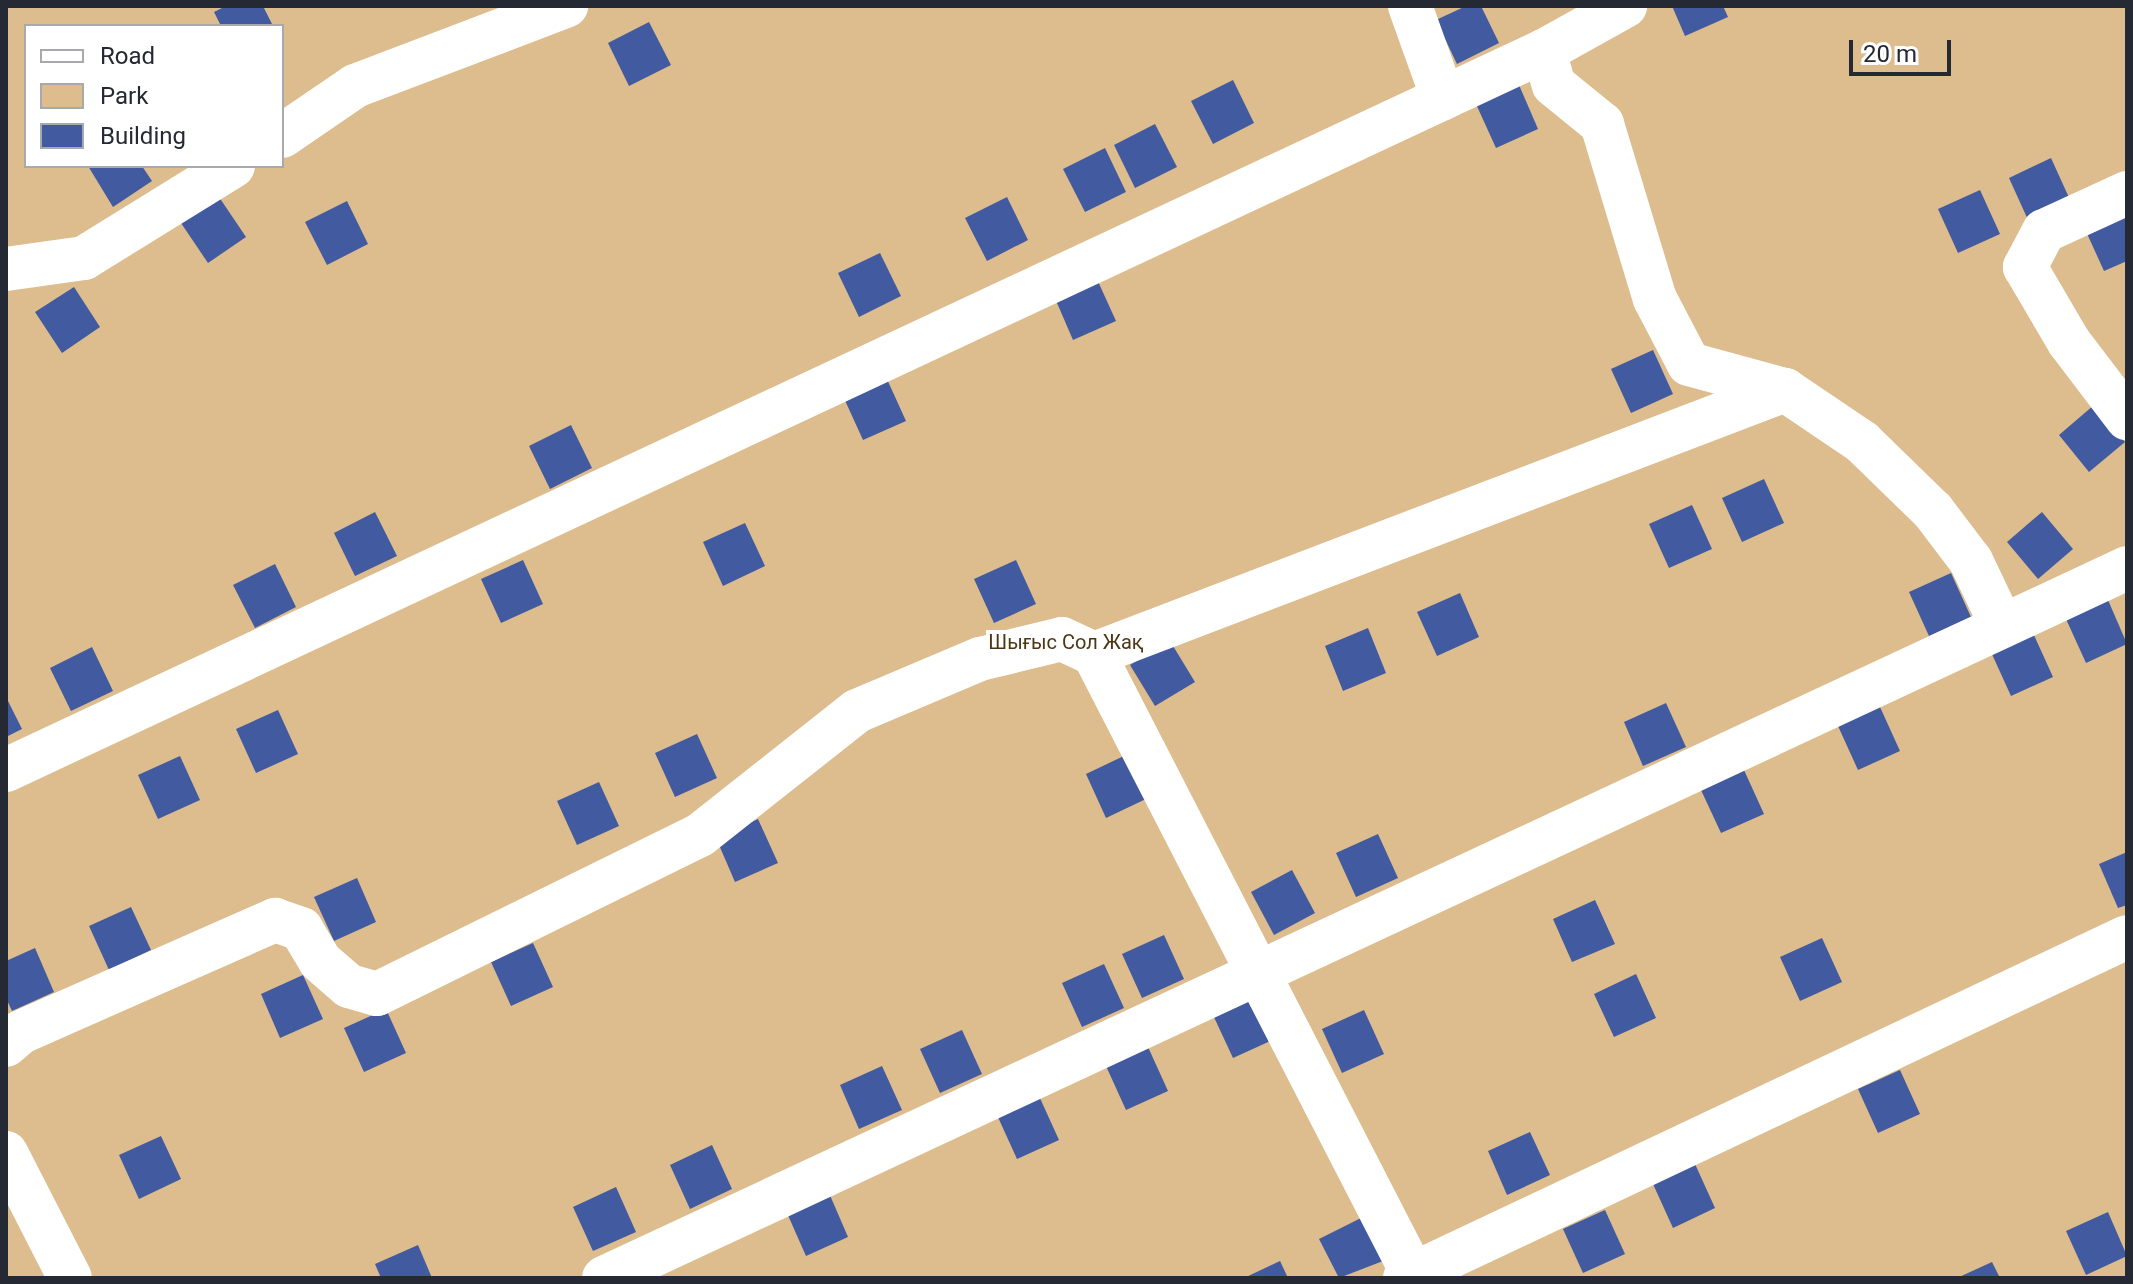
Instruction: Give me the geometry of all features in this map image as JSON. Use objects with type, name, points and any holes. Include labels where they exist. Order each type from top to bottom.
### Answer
[{"type":"street","points":[[284,135],[355,86],[566,6]]},
{"type":"street","points":[[1410,6],[1443,98]]},
{"type":"street","points":[[6,770],[1544,51],[1625,6]]},
{"type":"street","points":[[1544,51],[1554,85],[1602,124],[1655,299],[1689,364],[1785,390],[1862,442],[1933,511],[1971,561],[2002,626]]},
{"type":"street","points":[[6,269],[84,258],[230,168]]},
{"type":"street","points":[[2127,193],[2044,231],[2025,267],[2069,342],[2127,418]]},
{"type":"street","points":[[1094,654],[1785,390]]},
{"type":"street","points":[[604,1278],[2127,568]]},
{"type":"street","points":[[6,1045],[21,1032],[275,920],[301,929],[320,961],[349,986],[377,994],[700,835],[857,711],[980,659],[1062,639],[1094,654],[1411,1277],[2127,937]]},
{"type":"street","points":[[6,1153],[70,1278]]},
{"type":"green space","name":"Шығыс Сол Жақ","points":[[6,6],[2127,6],[2127,1278],[6,1278]]},
{"type":"building","points":[[226,6],[263,6],[272,24],[220,24],[214,12]]},
{"type":"building","points":[[1466,6],[1481,6],[1499,43],[1457,64],[1436,20]]},
{"type":"building","points":[[1672,6],[1723,6],[1728,17],[1685,36]]},
{"type":"building","points":[[649,22],[671,65],[629,86],[608,43]]},
{"type":"building","points":[[1233,80],[1254,123],[1213,144],[1191,101]]},
{"type":"building","points":[[1519,85],[1538,129],[1496,148],[1476,104]]},
{"type":"building","points":[[1155,124],[1177,167],[1135,188],[1114,145]]},
{"type":"building","points":[[1105,148],[1126,192],[1085,212],[1063,169]]},
{"type":"building","points":[[2051,158],[2071,202],[2029,222],[2009,178]]},
{"type":"building","points":[[89,168],[143,168],[152,181],[113,207]]},
{"type":"building","points":[[1980,190],[2000,234],[1958,253],[1938,209]]},
{"type":"building","points":[[219,197],[246,237],[208,263],[181,223]]},
{"type":"building","points":[[1007,197],[1028,240],[987,261],[965,218]]},
{"type":"building","points":[[347,201],[368,244],[327,265],[305,222]]},
{"type":"building","points":[[2127,208],[2127,261],[2104,271],[2084,227]]},
{"type":"building","points":[[880,253],[901,296],[859,317],[838,273]]},
{"type":"building","points":[[1096,277],[1116,321],[1073,340],[1054,296]]},
{"type":"building","points":[[74,287],[100,327],[62,353],[35,312]]},
{"type":"building","points":[[1653,350],[1673,394],[1631,413],[1611,369]]},
{"type":"building","points":[[886,377],[906,421],[863,440],[843,396]]},
{"type":"building","points":[[2094,405],[2125,442],[2089,472],[2059,435]]},
{"type":"building","points":[[571,425],[592,468],[550,489],[529,446]]},
{"type":"building","points":[[1764,479],[1784,523],[1742,542],[1722,498]]},
{"type":"building","points":[[1692,505],[1712,549],[1669,568],[1649,524]]},
{"type":"building","points":[[375,512],[397,556],[355,576],[334,533]]},
{"type":"building","points":[[2042,512],[2073,549],[2038,579],[2007,542]]},
{"type":"building","points":[[745,523],[765,566],[723,586],[703,542]]},
{"type":"building","points":[[523,560],[543,604],[501,623],[481,579]]},
{"type":"building","points":[[1016,560],[1036,604],[994,623],[974,579]]},
{"type":"building","points":[[275,564],[296,607],[255,628],[233,585]]},
{"type":"building","points":[[1951,573],[1971,617],[1929,636],[1909,592]]},
{"type":"building","points":[[1460,593],[1479,637],[1437,656],[1417,612]]},
{"type":"building","points":[[2108,600],[2127,644],[2086,663],[2066,619]]},
{"type":"building","points":[[1368,628],[1386,673],[1343,691],[1325,646]]},
{"type":"building","points":[[2033,633],[2053,677],[2011,696],[1991,652]]},
{"type":"building","points":[[1170,641],[1195,682],[1155,706],[1130,665]]},
{"type":"building","points":[[92,647],[113,691],[71,711],[50,668]]},
{"type":"building","points":[[6,697],[22,729],[6,737]]},
{"type":"building","points":[[1666,703],[1686,747],[1643,766],[1624,722]]},
{"type":"building","points":[[1880,707],[1900,751],[1858,770],[1838,726]]},
{"type":"building","points":[[278,710],[298,754],[256,773],[236,729]]},
{"type":"building","points":[[697,734],[717,778],[675,797],[655,753]]},
{"type":"building","points":[[1128,754],[1148,798],[1106,818],[1086,774]]},
{"type":"building","points":[[180,756],[200,800],[158,819],[138,775]]},
{"type":"building","points":[[1744,770],[1764,814],[1721,833],[1701,790]]},
{"type":"building","points":[[599,782],[619,826],[577,845],[557,801]]},
{"type":"building","points":[[758,819],[778,863],[735,882],[716,838]]},
{"type":"building","points":[[1378,834],[1398,878],[1356,897],[1336,853]]},
{"type":"building","points":[[2127,852],[2127,905],[2118,908],[2099,864]]},
{"type":"building","points":[[1292,870],[1315,913],[1274,935],[1251,892]]},
{"type":"building","points":[[357,878],[376,922],[334,941],[314,897]]},
{"type":"building","points":[[1595,900],[1615,944],[1572,962],[1553,919]]},
{"type":"building","points":[[131,907],[151,950],[109,970],[89,926]]},
{"type":"building","points":[[1164,935],[1184,979],[1142,998],[1122,954]]},
{"type":"building","points":[[1822,938],[1842,982],[1800,1001],[1780,957]]},
{"type":"building","points":[[533,943],[553,987],[511,1006],[491,962]]},
{"type":"building","points":[[35,948],[54,992],[12,1011],[6,998],[6,961]]},
{"type":"building","points":[[1104,964],[1124,1008],[1082,1027],[1062,983]]},
{"type":"building","points":[[1636,974],[1656,1018],[1614,1037],[1594,994]]},
{"type":"building","points":[[303,975],[323,1019],[280,1038],[261,994]]},
{"type":"building","points":[[1255,995],[1275,1039],[1233,1058],[1213,1015]]},
{"type":"building","points":[[386,1009],[406,1053],[364,1072],[344,1028]]},
{"type":"building","points":[[1364,1010],[1384,1054],[1342,1073],[1322,1029]]},
{"type":"building","points":[[962,1030],[982,1074],[940,1093],[920,1049]]},
{"type":"building","points":[[1148,1047],[1168,1091],[1126,1110],[1106,1066]]},
{"type":"building","points":[[882,1066],[902,1110],[859,1129],[840,1085]]},
{"type":"building","points":[[1900,1070],[1920,1114],[1878,1133],[1858,1089]]},
{"type":"building","points":[[1039,1096],[1059,1140],[1017,1159],[997,1115]]},
{"type":"building","points":[[1530,1132],[1550,1175],[1507,1195],[1488,1151]]},
{"type":"building","points":[[161,1136],[181,1179],[139,1199],[119,1155]]},
{"type":"building","points":[[712,1145],[732,1189],[690,1209],[670,1165]]},
{"type":"building","points":[[1695,1164],[1715,1208],[1673,1228],[1653,1184]]},
{"type":"building","points":[[616,1187],[636,1232],[593,1251],[573,1207]]},
{"type":"building","points":[[829,1193],[848,1237],[806,1256],[787,1213]]},
{"type":"building","points":[[1605,1210],[1625,1254],[1583,1273],[1563,1229]]},
{"type":"building","points":[[2108,1212],[2127,1256],[2086,1275],[2066,1231]]},
{"type":"building","points":[[1361,1218],[1383,1261],[1339,1278],[1319,1239]]},
{"type":"building","points":[[418,1245],[432,1278],[381,1278],[375,1264]]},
{"type":"building","points":[[1280,1261],[1288,1278],[1244,1278]]},
{"type":"building","points":[[1992,1262],[2000,1278],[1957,1278]]}]
